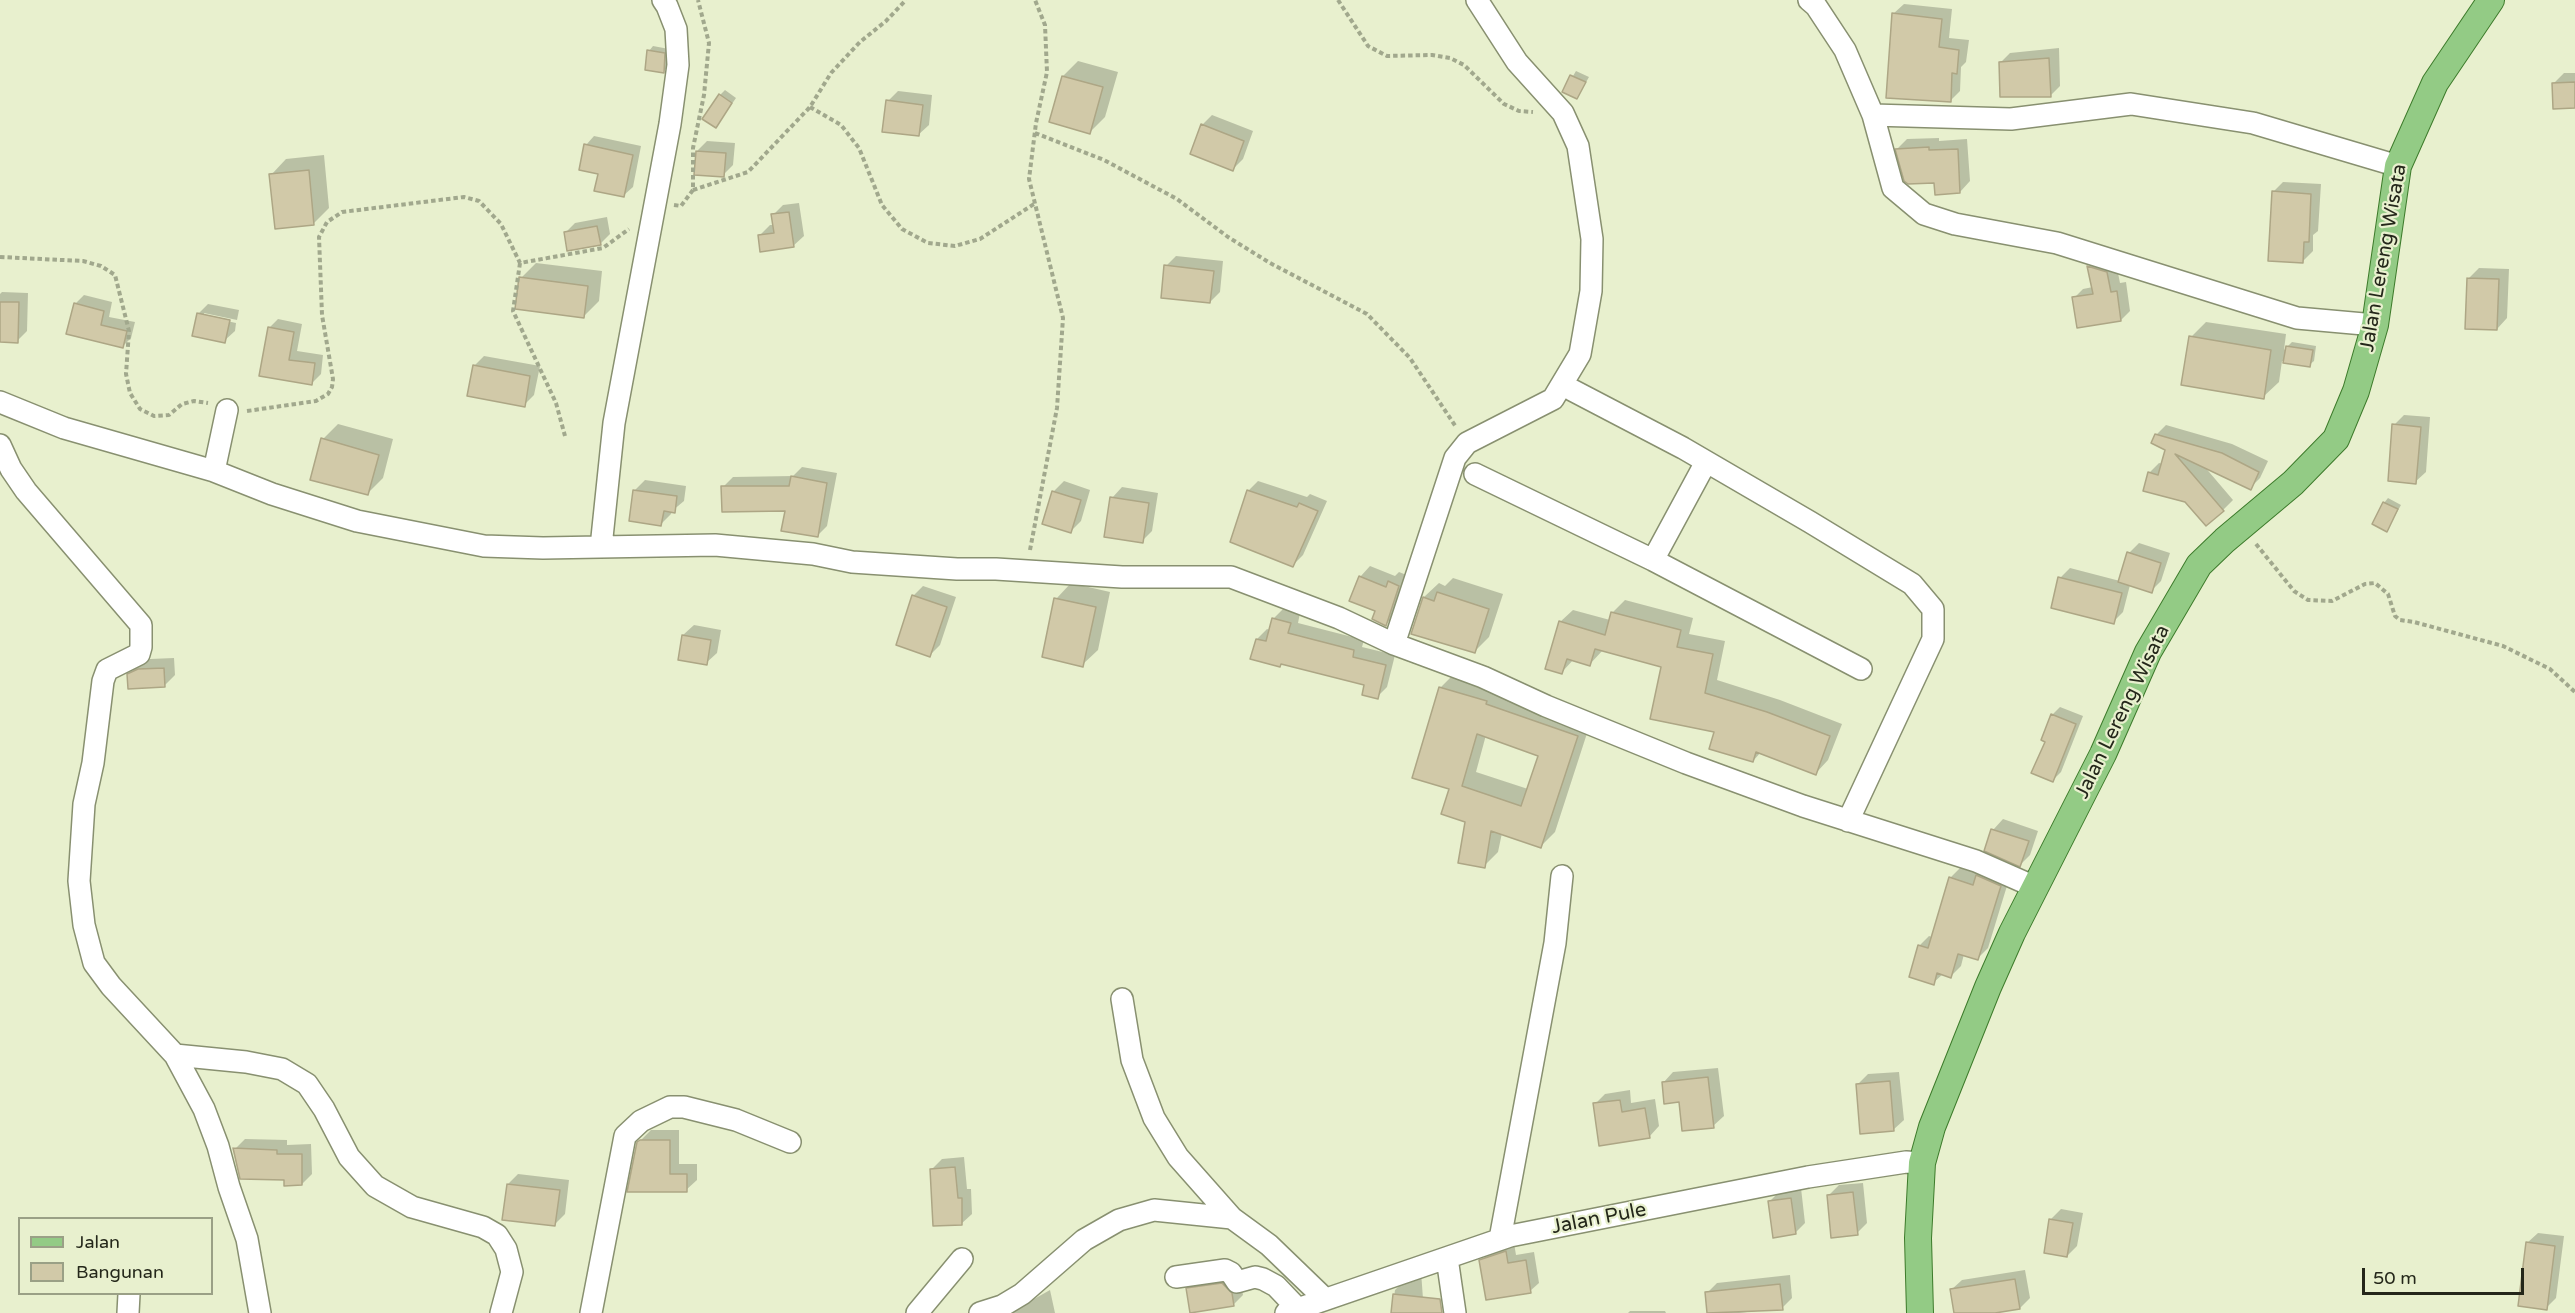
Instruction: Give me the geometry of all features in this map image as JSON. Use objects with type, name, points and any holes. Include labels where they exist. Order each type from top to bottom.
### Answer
[{"type":"main road","name":"Jalan Lereng Wisata","points":[[1920,1313],[1918,1238],[1922,1163],[1932,1127],[1988,987],[2035,886],[2103,754],[2148,652],[2199,565],[2293,483],[2336,439],[2356,391],[2375,325],[2398,166],[2435,83],[2491,0]]},
{"type":"street","points":[[602,547],[614,423],[670,124],[678,65],[676,29],[668,6],[663,0]]},
{"type":"street","points":[[1394,644],[1455,458],[1467,443],[1554,399],[1580,354],[1591,291],[1592,239],[1578,146],[1563,113],[1517,62],[1478,0]]},
{"type":"street","points":[[1809,0],[1816,6],[1845,50],[1873,116],[1893,188],[1924,214],[1955,224],[2057,243],[2297,318],[2375,325]]},
{"type":"street","points":[[1873,116],[2012,119],[2131,104],[2253,123],[2398,166]]},
{"type":"street","points":[[1572,390],[1706,462],[1912,584],[1933,609],[1933,639],[1848,820]]},
{"type":"street","points":[[0,402],[64,428],[214,471],[272,494],[357,521],[484,546],[715,545],[813,554],[852,562],[1122,578],[1231,577],[1339,618],[1394,644],[1483,677],[1546,706],[1686,763],[1848,820],[1976,861],[2035,886]]},
{"type":"street","points":[[214,471],[227,410]]},
{"type":"street","points":[[0,446],[11,469],[26,491],[141,625],[139,654],[107,670],[103,681],[96,742],[84,804],[79,881],[84,925],[94,963],[111,987],[175,1055],[204,1109],[247,1239],[260,1313]]},
{"type":"street","points":[[1653,560],[1706,462]]},
{"type":"street","points":[[1475,474],[1653,560],[1861,669]]},
{"type":"street","points":[[1500,1239],[1555,943],[1562,876]]},
{"type":"street","points":[[1122,999],[1132,1060],[1154,1118],[1178,1157],[1232,1218],[1269,1245],[1325,1299]]},
{"type":"street","points":[[175,1055],[246,1062],[282,1069],[307,1084],[324,1108],[349,1157],[375,1186],[412,1207],[483,1227],[497,1235],[506,1249],[512,1272],[501,1313]]},
{"type":"street","points":[[591,1313],[625,1136],[641,1121],[670,1107],[684,1107],[736,1120],[790,1142]]},
{"type":"street","name":"Jalan Pule","points":[[1294,1312],[1325,1299],[1500,1239],[1636,1213],[1687,1199],[1808,1177],[1906,1162],[1922,1163]]},
{"type":"street","points":[[980,1313],[1002,1306],[1022,1294],[1084,1240],[1119,1220],[1154,1210],[1232,1218]]},
{"type":"street","points":[[1447,1258],[1455,1313]]},
{"type":"street","points":[[917,1313],[962,1259]]},
{"type":"street","points":[[1176,1277],[1225,1270],[1231,1273],[1237,1282],[1255,1277],[1276,1286],[1294,1312]]},
{"type":"street","points":[[128,1313],[129,1295]]},
{"type":"path","points":[[693,190],[693,148],[704,95],[709,44],[698,0]]},
{"type":"path","points":[[520,263],[603,249],[666,205],[681,206],[693,190],[748,172],[810,107],[831,73],[860,42],[886,21],[906,0]]},
{"type":"path","points":[[1025,571],[1057,408],[1063,318],[1029,179],[1047,72],[1045,25],[1035,0]]},
{"type":"path","points":[[1338,0],[1368,46],[1387,56],[1432,55],[1450,58],[1464,65],[1504,104],[1512,108],[1519,111],[1563,113]]},
{"type":"path","points":[[810,107],[841,125],[859,148],[882,205],[902,229],[928,243],[955,246],[980,240],[1034,203]]},
{"type":"path","points":[[1035,133],[1104,160],[1177,200],[1228,237],[1270,263],[1367,314],[1410,358],[1467,443]]},
{"type":"path","points":[[0,257],[83,261],[101,266],[115,275],[129,331],[126,374],[130,393],[140,409],[154,416],[169,416],[183,404],[194,401],[205,402],[227,410],[254,411],[280,408],[316,401],[328,394],[333,379],[322,315],[320,237],[327,222],[342,212],[464,197],[479,201],[501,224],[520,263],[513,311],[556,404],[565,436]]},
{"type":"path","points":[[2242,526],[2294,591],[2308,600],[2332,601],[2365,584],[2375,583],[2388,594],[2392,611],[2400,620],[2503,646],[2550,669],[2575,692]]},
{"type":"building","points":[[1892,13],[1942,19],[1939,47],[1959,50],[1957,74],[1952,73],[1951,102],[1886,98]]},
{"type":"building","points":[[647,50],[665,53],[664,73],[645,70]]},
{"type":"building","points":[[2049,58],[2051,97],[2000,97],[1999,62]]},
{"type":"building","points":[[1570,75],[1586,82],[1577,99],[1562,92]]},
{"type":"building","points":[[1062,76],[1103,87],[1090,134],[1049,122]]},
{"type":"building","points":[[2575,82],[2575,108],[2553,109],[2552,83]]},
{"type":"building","points":[[719,94],[732,103],[716,128],[702,119]]},
{"type":"building","points":[[886,100],[923,105],[919,136],[882,132]]},
{"type":"building","points":[[1201,124],[1244,141],[1233,171],[1190,154]]},
{"type":"building","points":[[584,144],[633,155],[624,197],[594,191],[598,174],[579,170]]},
{"type":"building","points":[[1929,147],[1929,150],[1958,149],[1960,193],[1935,195],[1934,183],[1908,184],[1904,181],[1895,149]]},
{"type":"building","points":[[696,151],[726,153],[724,177],[694,175]]},
{"type":"building","points":[[309,170],[314,225],[275,229],[269,174]]},
{"type":"building","points":[[2272,191],[2311,194],[2309,242],[2304,242],[2303,263],[2268,261]]},
{"type":"building","points":[[789,212],[794,247],[760,252],[758,235],[774,233],[771,214]]},
{"type":"building","points":[[597,226],[601,245],[567,251],[564,232]]},
{"type":"building","points":[[1164,265],[1214,271],[1210,303],[1161,298]]},
{"type":"building","points":[[2087,266],[2107,272],[2111,292],[2117,291],[2121,321],[2077,328],[2072,297],[2093,294]]},
{"type":"building","points":[[519,277],[588,286],[584,318],[515,309]]},
{"type":"building","points":[[2467,278],[2499,279],[2497,330],[2465,329]]},
{"type":"building","points":[[0,302],[19,302],[18,343],[0,342]]},
{"type":"building","points":[[74,303],[104,311],[101,325],[127,331],[123,348],[66,334]]},
{"type":"building","points":[[197,313],[230,320],[225,343],[192,336]]},
{"type":"building","points":[[268,327],[294,332],[289,360],[315,363],[312,385],[259,376]]},
{"type":"building","points":[[2189,336],[2271,350],[2264,399],[2181,385]]},
{"type":"building","points":[[2286,346],[2313,350],[2310,367],[2283,363]]},
{"type":"building","points":[[473,365],[530,376],[525,407],[467,396]]},
{"type":"building","points":[[2392,424],[2421,427],[2416,484],[2388,481]]},
{"type":"building","points":[[2155,434],[2222,453],[2259,472],[2251,490],[2175,454],[2224,511],[2206,526],[2185,502],[2143,491],[2148,472],[2158,475],[2165,450],[2151,443]]},
{"type":"building","points":[[321,438],[379,455],[368,495],[310,480]]},
{"type":"building","points":[[791,476],[827,483],[818,537],[781,531],[785,511],[722,512],[721,486],[789,486]]},
{"type":"building","points":[[633,490],[677,496],[675,513],[664,511],[661,526],[629,521]]},
{"type":"building","points":[[1247,490],[1297,507],[1299,503],[1318,511],[1293,567],[1230,542]]},
{"type":"building","points":[[1052,491],[1081,500],[1071,533],[1042,524]]},
{"type":"building","points":[[1110,497],[1149,503],[1143,543],[1104,537]]},
{"type":"building","points":[[2383,502],[2398,509],[2387,532],[2372,524]]},
{"type":"building","points":[[2127,552],[2161,563],[2152,593],[2118,582]]},
{"type":"building","points":[[1359,576],[1386,587],[1388,581],[1399,586],[1386,626],[1372,619],[1375,611],[1349,601]]},
{"type":"building","points":[[2058,577],[2122,593],[2114,624],[2051,608]]},
{"type":"building","points":[[1437,592],[1489,609],[1475,653],[1411,634],[1423,597],[1434,601]]},
{"type":"building","points":[[912,595],[947,607],[930,657],[896,645]]},
{"type":"building","points":[[1054,598],[1096,607],[1083,667],[1042,657]]},
{"type":"building","points":[[1611,612],[1681,630],[1677,647],[1713,654],[1705,693],[1767,712],[1830,736],[1816,775],[1756,752],[1753,762],[1709,749],[1714,732],[1650,719],[1661,667],[1595,649],[1590,666],[1567,659],[1562,674],[1545,669],[1559,621],[1605,635]]},
{"type":"building","points":[[1272,618],[1291,623],[1288,633],[1354,650],[1353,657],[1386,665],[1378,699],[1362,695],[1364,685],[1281,664],[1280,667],[1250,659],[1256,639],[1266,641]]},
{"type":"building","points":[[682,635],[711,640],[707,665],[678,660]]},
{"type":"building","points":[[164,668],[165,687],[128,689],[127,674],[138,669]]},
{"type":"building","points":[[1439,687],[1487,701],[1486,704],[1578,736],[1541,848],[1491,831],[1485,868],[1458,863],[1465,822],[1441,814],[1449,789],[1412,778]],"holes":[[[1477,734],[1538,756],[1521,806],[1462,786]]]},
{"type":"building","points":[[2051,714],[2076,724],[2053,782],[2031,773],[2045,742],[2041,740]]},
{"type":"building","points":[[1991,829],[2029,841],[2020,867],[1984,851]]},
{"type":"building","points":[[1976,875],[2001,886],[1978,960],[1958,954],[1951,978],[1937,973],[1934,985],[1909,977],[1918,945],[1928,948],[1949,877],[1973,885]]},
{"type":"building","points":[[1708,1077],[1714,1128],[1682,1131],[1679,1102],[1664,1104],[1662,1082]]},
{"type":"building","points":[[1890,1081],[1894,1131],[1860,1134],[1856,1084]]},
{"type":"building","points":[[1620,1100],[1622,1112],[1645,1108],[1650,1138],[1599,1146],[1593,1103]]},
{"type":"building","points":[[640,1140],[670,1140],[670,1174],[687,1174],[687,1192],[627,1192],[637,1142]]},
{"type":"building","points":[[233,1148],[277,1150],[277,1154],[302,1154],[302,1185],[284,1186],[284,1180],[240,1179]]},
{"type":"building","points":[[955,1167],[958,1198],[962,1198],[962,1225],[933,1226],[930,1169]]},
{"type":"building","points":[[507,1184],[560,1190],[555,1226],[502,1220]]},
{"type":"building","points":[[1853,1192],[1858,1235],[1831,1238],[1827,1195]]},
{"type":"building","points":[[1791,1198],[1796,1234],[1773,1238],[1768,1201]]},
{"type":"building","points":[[2049,1219],[2073,1223],[2067,1257],[2044,1253]]},
{"type":"building","points":[[2526,1242],[2555,1246],[2547,1310],[2518,1306]]},
{"type":"building","points":[[1506,1251],[1508,1263],[1526,1260],[1531,1293],[1486,1300],[1479,1260]]},
{"type":"building","points":[[2015,1279],[2020,1309],[1995,1313],[1954,1313],[1950,1289]]},
{"type":"building","points":[[1222,1283],[1232,1293],[1234,1306],[1190,1313],[1186,1288]]},
{"type":"building","points":[[1780,1284],[1783,1310],[1707,1313],[1705,1292]]},
{"type":"building","points":[[1393,1294],[1440,1299],[1442,1313],[1391,1313]]}]
